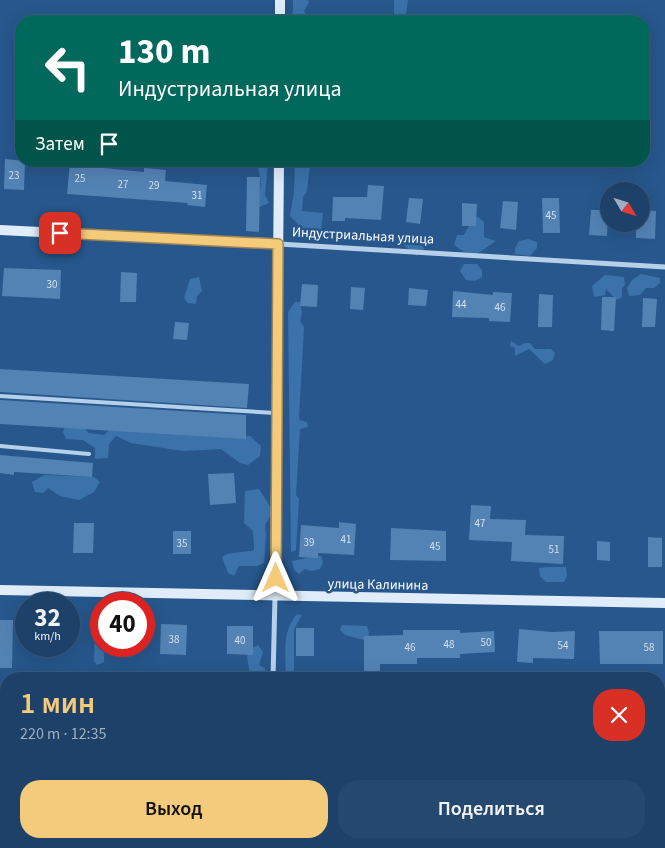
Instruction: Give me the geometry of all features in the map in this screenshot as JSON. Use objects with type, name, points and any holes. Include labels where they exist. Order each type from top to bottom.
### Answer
[{"type":"street","points":[[280,0],[280,15]]},
{"type":"street","points":[[273,672],[279,167]]},
{"type":"street","name":"Индустриальная улица","points":[[0,230],[665,267]]},
{"type":"street","name":"улица Калинина","points":[[0,590],[665,603]]},
{"type":"lane","points":[[0,396],[277,413]]},
{"type":"lane","points":[[0,446],[89,454]]},
{"type":"shaded area","points":[[293,0],[308,0],[309,2],[304,11],[306,15],[292,15]]},
{"type":"shaded area","points":[[394,0],[408,0],[406,15],[394,15]]},
{"type":"shaded area","points":[[258,167],[267,167],[265,195],[269,203],[257,208],[256,203],[261,182]]},
{"type":"shaded area","points":[[295,167],[310,167],[302,211],[323,213],[321,231],[302,228],[290,216],[294,192]]},
{"type":"shaded area","points":[[478,217],[484,222],[484,237],[496,241],[477,254],[464,252],[454,245],[457,235],[464,235],[473,219]]},
{"type":"shaded area","points":[[420,234],[426,238],[425,248],[417,256],[401,243],[412,235]]},
{"type":"shaded area","points":[[528,239],[537,242],[537,248],[530,256],[515,254],[515,248],[519,241]]},
{"type":"shaded area","points":[[464,264],[477,264],[482,270],[482,277],[475,281],[466,280],[460,271]]},
{"type":"shaded area","points":[[641,274],[660,278],[660,283],[654,288],[646,288],[640,295],[629,296],[627,288],[632,280]]},
{"type":"shaded area","points":[[605,275],[624,277],[625,285],[622,288],[622,297],[617,300],[606,289],[605,295],[594,297],[592,286]]},
{"type":"shaded area","points":[[199,277],[202,291],[197,296],[196,304],[188,303],[184,298],[190,279]]},
{"type":"shaded area","points":[[295,302],[300,302],[302,313],[300,321],[304,327],[299,417],[300,420],[307,422],[308,427],[300,429],[296,495],[299,499],[296,550],[291,552],[288,312]]},
{"type":"shaded area","points":[[511,341],[519,346],[530,343],[535,349],[551,349],[555,353],[553,360],[545,364],[529,349],[515,356],[515,348],[510,346]]},
{"type":"shaded area","points":[[66,423],[81,425],[89,433],[104,435],[112,427],[250,436],[261,446],[260,456],[248,465],[240,463],[221,449],[183,451],[131,443],[116,436],[109,444],[108,458],[95,459],[95,448],[83,440],[66,439],[63,432]]},
{"type":"shaded area","points":[[44,475],[94,477],[100,482],[94,492],[79,500],[60,496],[48,488],[43,493],[35,492],[32,482]]},
{"type":"shaded area","points":[[259,489],[273,511],[265,525],[264,563],[257,566],[239,566],[234,576],[228,573],[222,557],[254,550],[253,531],[244,523],[245,491]]},
{"type":"shaded area","points":[[321,556],[323,562],[320,569],[311,571],[305,569],[299,574],[294,570],[292,561]]},
{"type":"shaded area","points":[[566,567],[567,576],[564,582],[546,582],[540,576],[539,568]]},
{"type":"shaded area","points":[[297,614],[302,615],[294,629],[294,672],[286,672],[286,637]]},
{"type":"shaded area","points":[[342,625],[367,626],[369,633],[367,641],[345,635],[340,630]]},
{"type":"shaded area","points":[[258,645],[263,652],[259,665],[265,668],[265,672],[250,672],[247,657],[249,649]]},
{"type":"shaded area","points":[[94,657],[104,657],[104,662],[97,665]]},
{"type":"building","points":[[5,159],[15,160],[15,167],[25,167],[24,190],[4,189]]},
{"type":"building","points":[[69,167],[93,167],[144,172],[144,168],[166,170],[165,181],[207,185],[205,207],[187,205],[188,203],[67,194]]},
{"type":"building","points":[[247,177],[260,177],[259,232],[246,231]]},
{"type":"building","points":[[368,185],[384,186],[381,220],[345,218],[345,221],[332,221],[333,197],[367,197]]},
{"type":"building","points":[[409,198],[423,199],[420,224],[406,222]]},
{"type":"building","points":[[542,198],[559,198],[560,233],[543,233]]},
{"type":"building","points":[[503,201],[518,202],[516,230],[500,228]]},
{"type":"building","points":[[462,203],[477,204],[476,226],[462,226]]},
{"type":"building","points":[[591,210],[600,210],[600,232],[607,232],[607,236],[589,235]]},
{"type":"building","points":[[650,211],[656,211],[655,239],[636,238],[636,232],[650,232]]},
{"type":"building","points":[[4,268],[61,270],[60,299],[2,296]]},
{"type":"building","points":[[121,272],[137,273],[136,302],[120,302]]},
{"type":"building","points":[[302,284],[318,285],[317,307],[300,306]]},
{"type":"building","points":[[351,287],[365,288],[363,310],[350,309]]},
{"type":"building","points":[[409,288],[428,290],[426,306],[408,305]]},
{"type":"building","points":[[453,291],[493,295],[493,292],[512,293],[510,322],[489,321],[489,318],[452,317]]},
{"type":"building","points":[[539,294],[553,295],[552,327],[538,327]]},
{"type":"building","points":[[602,297],[616,297],[614,331],[601,330]]},
{"type":"building","points":[[643,298],[657,299],[655,327],[642,327]]},
{"type":"building","points":[[175,322],[189,323],[187,340],[173,339]]},
{"type":"building","points":[[0,369],[249,384],[247,408],[0,392]]},
{"type":"building","points":[[0,400],[246,415],[246,439],[0,424]]},
{"type":"building","points":[[0,455],[93,463],[92,477],[14,472],[14,475],[0,473]]},
{"type":"building","points":[[234,473],[236,503],[210,505],[208,474]]},
{"type":"building","points":[[471,505],[491,506],[490,519],[526,520],[525,535],[564,536],[563,564],[511,561],[512,542],[469,540]]},
{"type":"building","points":[[339,522],[356,524],[354,555],[318,553],[318,558],[299,557],[301,525],[339,528]]},
{"type":"building","points":[[74,523],[94,523],[93,553],[73,553]]},
{"type":"building","points":[[391,528],[446,531],[446,561],[390,560]]},
{"type":"building","points":[[173,531],[191,531],[191,554],[173,554]]},
{"type":"building","points":[[648,537],[662,538],[662,567],[648,567]]},
{"type":"building","points":[[597,541],[610,542],[610,561],[597,560]]},
{"type":"building","points":[[0,620],[13,620],[12,668],[0,668]]},
{"type":"building","points":[[161,624],[187,625],[186,655],[160,654]]},
{"type":"building","points":[[227,626],[253,626],[253,655],[227,654]]},
{"type":"building","points":[[296,628],[314,628],[314,656],[296,656]]},
{"type":"building","points":[[519,629],[552,632],[575,631],[574,659],[533,658],[533,663],[517,662]]},
{"type":"building","points":[[403,630],[460,630],[460,633],[494,631],[495,652],[460,654],[460,658],[417,658],[417,664],[380,664],[380,672],[364,672],[364,636],[403,635]]},
{"type":"building","points":[[599,631],[663,631],[663,664],[600,664]]},
{"type":"route","points":[[60,233],[278,244],[276,578]]}]
